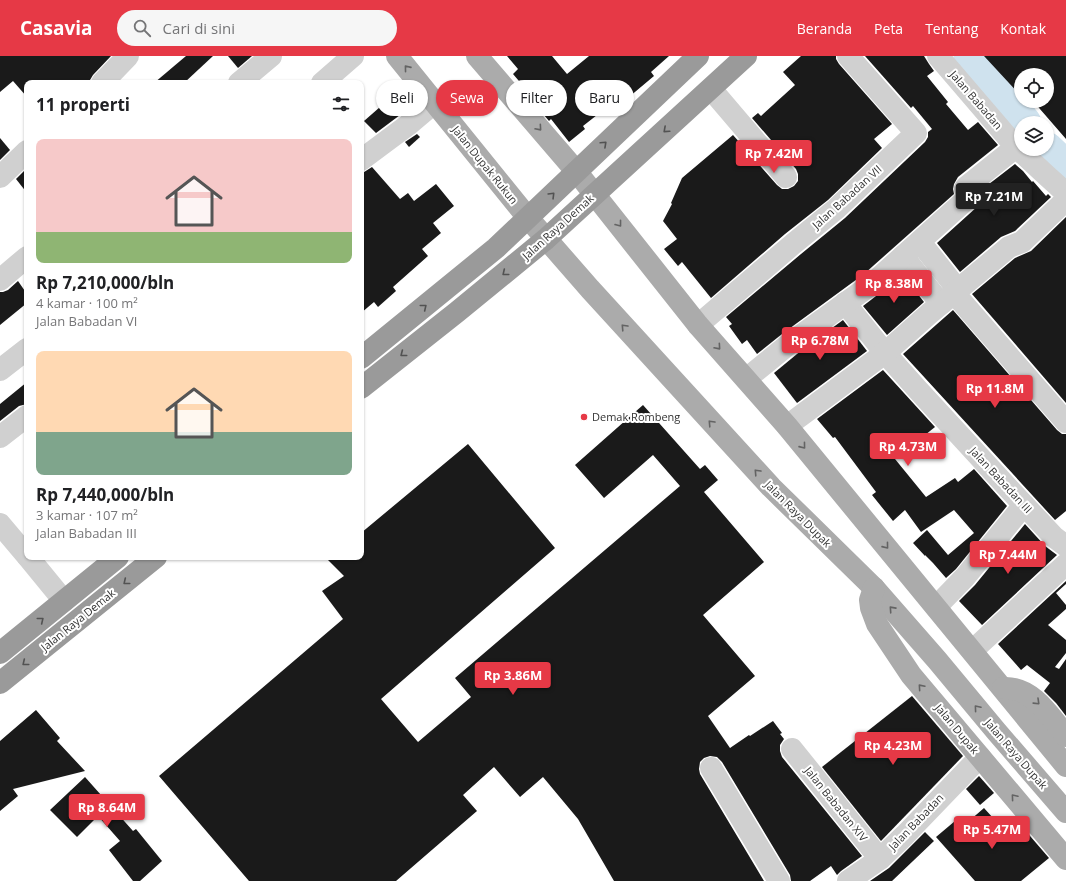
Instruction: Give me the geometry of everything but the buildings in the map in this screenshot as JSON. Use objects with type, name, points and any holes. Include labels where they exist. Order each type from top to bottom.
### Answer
[{"type":"highway","points":[[364,356],[496,248],[698,56]]},
{"type":"highway","name":"Jalan Raya Demak","points":[[364,386],[546,239],[746,56]]},
{"type":"highway","points":[[0,653],[114,560]]},
{"type":"highway","name":"Jalan Raya Demak","points":[[0,683],[152,560]]},
{"type":"main road","name":"Jalan Dupak Rukun","points":[[397,56],[528,218]]},
{"type":"main road","points":[[477,56],[576,171],[698,324],[787,426],[1066,766]]},
{"type":"main road","name":"Jalan Raya Dupak","points":[[528,218],[595,295],[766,482],[874,588],[1066,812]]},
{"type":"main road","name":"Jalan Dupak","points":[[874,588],[870,600],[871,608],[877,624],[911,675],[1066,859]]},
{"type":"main road","points":[[1003,688],[1016,689],[1029,695],[1040,705],[1066,736]]},
{"type":"street","points":[[105,80],[128,56]]},
{"type":"street","points":[[243,80],[271,56]]},
{"type":"street","points":[[325,80],[353,56]]},
{"type":"street","name":"Jalan Babadan VII","points":[[698,324],[836,209],[916,133],[848,56]]},
{"type":"street","name":"Jalan Babadan","points":[[938,56],[1014,145]]},
{"type":"street","points":[[711,89],[786,176]]},
{"type":"street","points":[[364,158],[434,103]]},
{"type":"street","points":[[746,379],[790,344],[872,284],[969,197],[970,195],[965,189],[966,187],[1014,149]]},
{"type":"street","points":[[0,177],[24,154]]},
{"type":"street","name":"Jalan Babadan","points":[[1025,156],[1066,193]]},
{"type":"street","points":[[787,426],[885,353],[1009,247],[1022,242],[1066,200]]},
{"type":"street","points":[[920,242],[951,296]]},
{"type":"street","points":[[903,256],[951,296],[1066,422]]},
{"type":"street","points":[[0,280],[24,260]]},
{"type":"street","name":"Jalan Babadan III","points":[[845,303],[885,353],[964,440],[1054,537],[1066,546]]},
{"type":"street","points":[[0,370],[24,351]]},
{"type":"street","points":[[0,438],[24,418]]},
{"type":"street","points":[[936,607],[965,577],[1024,505]]},
{"type":"street","points":[[0,524],[24,553]]},
{"type":"street","points":[[30,560],[64,601]]},
{"type":"street","points":[[972,651],[1066,564]]},
{"type":"street","name":"Jalan Babadan XIV","points":[[792,749],[880,859]]},
{"type":"street","name":"Jalan Babadan","points":[[848,881],[880,859],[980,757]]},
{"type":"street","points":[[711,768],[779,881]]},
{"type":"waterway","points":[[971,56],[1018,116]]},
{"type":"waterway","points":[[1053,156],[1066,168]]},
{"type":"place","name":"Demak Rombeng","points":[[584,417]]}]
